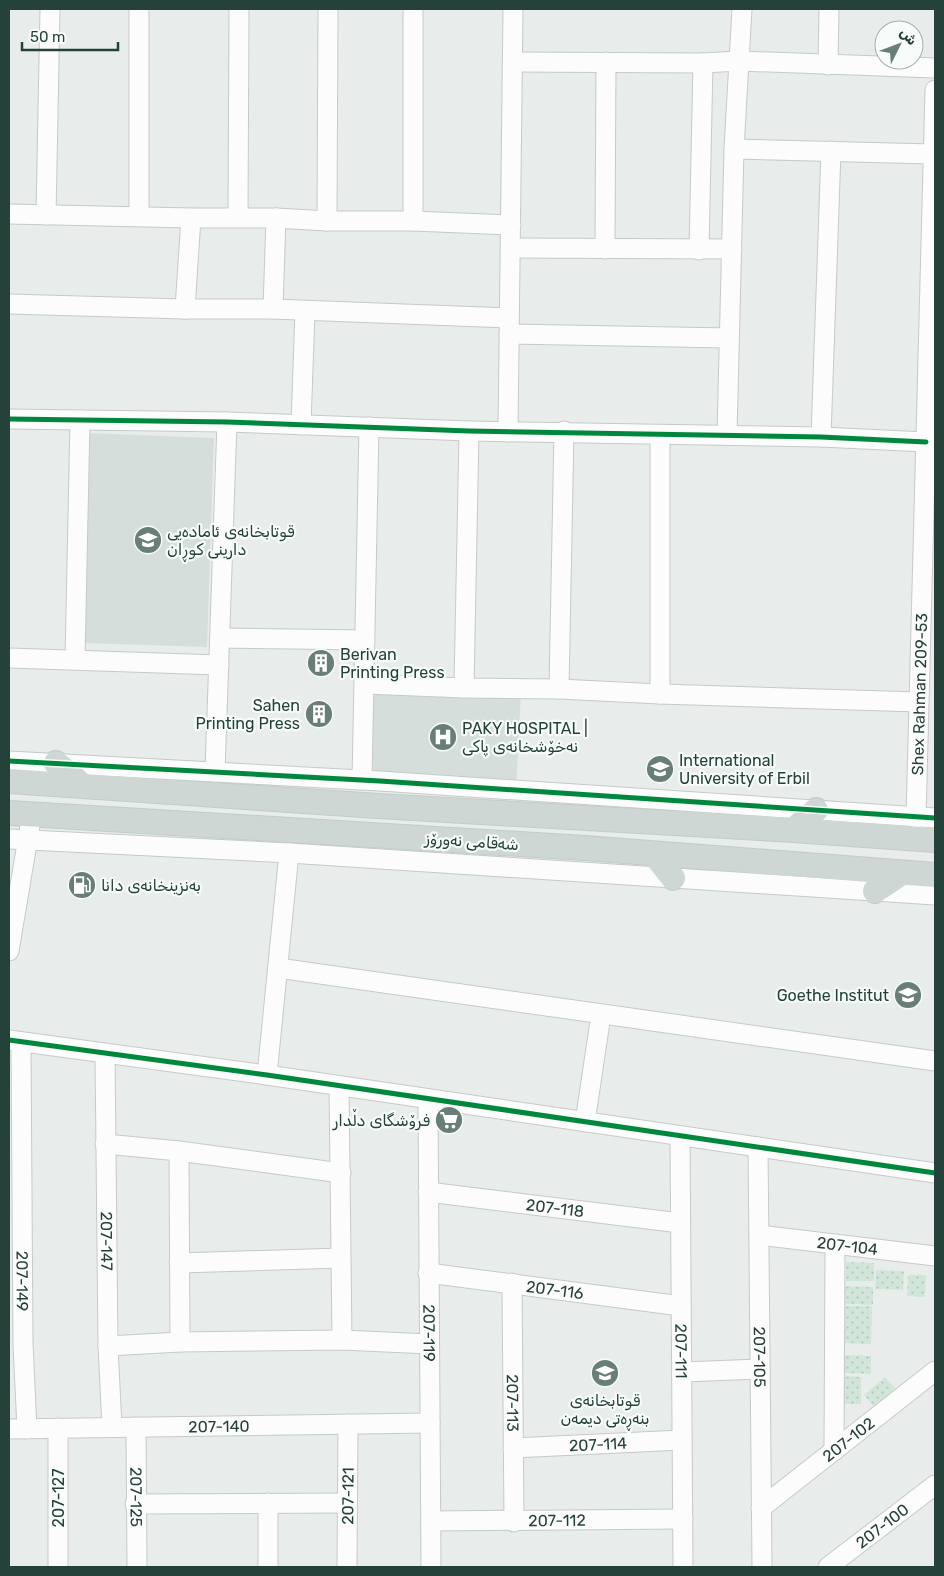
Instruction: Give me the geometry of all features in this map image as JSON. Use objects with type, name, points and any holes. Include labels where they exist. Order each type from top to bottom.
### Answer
[{"type":"main road","points":[[56,763],[82,785]]},
{"type":"main road","name":"شەقامی نەورۆز","points":[[9,781],[935,840]]},
{"type":"main road","points":[[793,830],[816,810]]},
{"type":"main road","name":"شەقامی نەورۆز","points":[[9,813],[585,848],[935,876]]},
{"type":"main road","points":[[562,817],[567,832],[562,847]]},
{"type":"main road","points":[[585,848],[585,829],[592,819]]},
{"type":"main road","points":[[654,854],[673,878]]},
{"type":"main road","points":[[875,891],[902,873]]},
{"type":"street","points":[[46,215],[50,9]]},
{"type":"street","points":[[140,9],[140,216]]},
{"type":"street","points":[[238,217],[239,9]]},
{"type":"street","points":[[327,221],[328,9]]},
{"type":"street","points":[[413,9],[413,221]]},
{"type":"street","points":[[508,432],[513,9]]},
{"type":"street","points":[[727,435],[734,149],[742,9]]},
{"type":"street","points":[[828,64],[829,9]]},
{"type":"street","points":[[513,62],[703,63],[738,61],[935,68]]},
{"type":"street","points":[[605,249],[606,62]]},
{"type":"street","points":[[699,250],[703,63]]},
{"type":"street","name":"Shex Rahman 209-53","points":[[916,818],[927,742],[919,702],[928,641],[929,549],[926,442],[932,294],[935,90]]},
{"type":"street","points":[[734,149],[933,154]]},
{"type":"street","points":[[821,437],[831,151]]},
{"type":"street","points":[[9,214],[191,218],[238,217],[511,225]]},
{"type":"street","points":[[184,309],[191,218]]},
{"type":"street","points":[[273,309],[276,218]]},
{"type":"street","points":[[511,248],[732,250]]},
{"type":"street","points":[[9,304],[184,309],[273,309],[509,326],[729,338]]},
{"type":"street","points":[[301,425],[305,311]]},
{"type":"street","points":[[9,419],[226,422],[469,431],[564,431],[660,436],[821,437],[926,442]]},
{"type":"street","points":[[75,660],[80,420]]},
{"type":"street","points":[[215,772],[226,422]]},
{"type":"street","points":[[369,427],[365,684],[371,780],[378,806]]},
{"type":"street","points":[[464,688],[469,431]]},
{"type":"street","points":[[559,689],[564,431]]},
{"type":"street","points":[[660,436],[660,694]]},
{"type":"street","points":[[220,638],[365,640]]},
{"type":"street","points":[[9,658],[219,664]]},
{"type":"street","points":[[365,684],[919,702]]},
{"type":"street","points":[[9,761],[371,780],[935,818]]},
{"type":"street","points":[[9,951],[32,814]]},
{"type":"street","points":[[9,839],[289,853],[935,895]]},
{"type":"street","points":[[267,1075],[289,853]]},
{"type":"street","points":[[278,968],[935,1062]]},
{"type":"street","points":[[585,1122],[601,1015]]},
{"type":"street","points":[[15,1041],[267,1075],[935,1174]]},
{"type":"street","name":"207-149","points":[[15,1041],[18,1429]]},
{"type":"street","name":"207-147","points":[[105,1053],[108,1346],[112,1427]]},
{"type":"street","points":[[339,1086],[342,1340]]},
{"type":"street","name":"207-119","points":[[428,1099],[431,1567]]},
{"type":"street","name":"207-111","points":[[680,1136],[683,1567]]},
{"type":"street","points":[[105,1144],[179,1151],[341,1173]]},
{"type":"street","name":"207-105","points":[[758,1147],[762,1567]]},
{"type":"street","points":[[179,1151],[180,1342]]},
{"type":"street","name":"207-118","points":[[428,1192],[680,1223]]},
{"type":"street","name":"207-104","points":[[759,1235],[935,1256]]},
{"type":"street","points":[[834,1451],[835,1245]]},
{"type":"street","points":[[180,1263],[341,1258]]},
{"type":"street","name":"207-116","points":[[428,1273],[681,1306]]},
{"type":"street","name":"207-113","points":[[512,1284],[514,1522]]},
{"type":"street","points":[[108,1346],[180,1342],[342,1340],[429,1344]]},
{"type":"street","points":[[682,1372],[760,1369]]},
{"type":"street","name":"207-102","points":[[761,1508],[935,1371]]},
{"type":"street","name":"207-140","points":[[18,1429],[430,1423]]},
{"type":"street","name":"207-121","points":[[347,1567],[348,1424]]},
{"type":"street","name":"207-125","points":[[136,1427],[135,1504],[137,1567]]},
{"type":"street","name":"207-127","points":[[58,1428],[58,1567]]},
{"type":"street","name":"207-114","points":[[513,1448],[682,1440]]},
{"type":"street","name":"207-100","points":[[828,1567],[935,1485]]},
{"type":"street","points":[[268,1503],[268,1567]]},
{"type":"street","points":[[135,1504],[346,1503]]},
{"type":"street","name":"207-112","points":[[431,1521],[514,1522],[683,1519]]},
{"type":"shaded area","name":"قوتابخانەی ئامادەیی دارینی کوڕان","points":[[87,433],[214,438],[207,647],[83,643]]},
{"type":"shaded area","name":"PAKY HOSPITAL | نەخۆشخانەی پاکی","points":[[370,688],[521,692],[516,791],[367,781]]},
{"type":"green space","points":[[846,1262],[874,1263],[874,1281],[846,1281]]},
{"type":"green space","points":[[876,1270],[904,1271],[903,1290],[875,1289]]},
{"type":"green space","points":[[908,1275],[926,1275],[925,1297],[907,1296]]},
{"type":"green space","points":[[845,1286],[873,1287],[873,1305],[845,1304]]},
{"type":"green space","points":[[844,1306],[872,1306],[871,1344],[843,1343]]},
{"type":"green space","points":[[843,1355],[871,1356],[871,1374],[843,1373]]},
{"type":"green space","points":[[843,1376],[861,1377],[861,1404],[842,1404]]},
{"type":"green space","points":[[885,1377],[898,1391],[876,1409],[864,1395]]},
{"type":"cycle path","points":[[9,419],[227,422],[469,431],[821,437],[926,442]]},
{"type":"cycle path","points":[[9,761],[380,781],[935,818]]},
{"type":"cycle path","points":[[9,1040],[267,1075],[935,1173]]},
{"type":"place","name":"قوتابخانەی ئامادەیی دارینی کوڕان","points":[[148,540]]},
{"type":"place","name":"Berivan Printing Press","points":[[321,663]]},
{"type":"place","name":"Sahen Printing Press","points":[[319,714]]},
{"type":"place","name":"PAKY HOSPITAL | نەخۆشخانەی پاکی","points":[[443,737]]},
{"type":"place","name":"International University of Erbil","points":[[660,769]]},
{"type":"place","name":"بەنزینخانەی دانا","points":[[82,885]]},
{"type":"place","name":"Goethe Institut","points":[[908,995]]},
{"type":"place","name":"فرۆشگای دڵدار","points":[[449,1120]]},
{"type":"place","name":"قوتابخانەی بنەڕەتی دیمەن","points":[[605,1373]]}]
